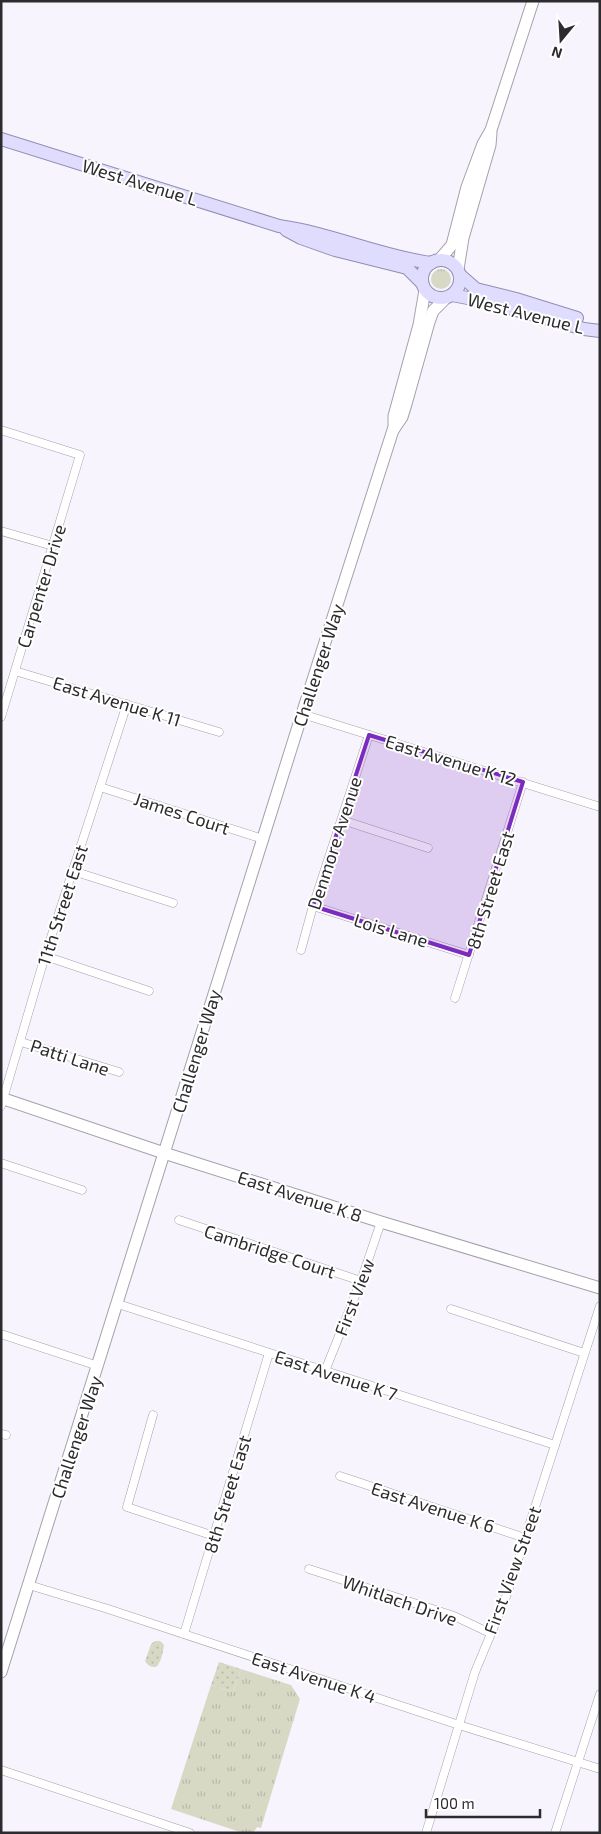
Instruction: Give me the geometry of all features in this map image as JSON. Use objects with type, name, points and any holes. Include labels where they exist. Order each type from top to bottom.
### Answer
[{"type":"main road","points":[[491,130],[490,146],[463,238],[459,287],[449,297],[434,297],[424,286],[424,272],[452,245],[467,187],[483,144],[491,130],[533,1]]},
{"type":"main road","name":"West Avenue L","points":[[1,139],[279,226],[304,229],[395,256],[435,261]]},
{"type":"main road","name":"West Avenue L","points":[[279,226],[301,238],[335,250],[407,268],[424,286]]},
{"type":"main road","points":[[435,261],[450,262],[459,272]]},
{"type":"main road","name":"West Avenue L","points":[[459,272],[476,289],[548,308],[600,329]]},
{"type":"main road","name":"Challenger Way","points":[[394,430],[394,416],[419,325],[424,286]]},
{"type":"main road","name":"West Avenue L","points":[[449,297],[488,302],[584,329],[600,329]]},
{"type":"main road","name":"Challenger Way","points":[[1,1672],[302,714],[394,430],[402,418],[432,313],[449,297]]},
{"type":"main road","name":"East Avenue K 8","points":[[2,1101],[381,1222],[600,1288]]},
{"type":"street","name":"Carpenter Drive","points":[[1,430],[80,455],[1,717]]},
{"type":"street","points":[[1,530],[53,546]]},
{"type":"street","name":"East Avenue K 11","points":[[15,671],[219,732]]},
{"type":"street","name":"11th Street East","points":[[2,1101],[45,956],[127,704]]},
{"type":"street","name":"East Avenue K 12","points":[[302,714],[600,807]]},
{"type":"street","name":"Denmore Avenue","points":[[300,950],[369,735]]},
{"type":"street","name":"8th Street East","points":[[455,998],[524,782]]},
{"type":"street","name":"James Court","points":[[100,787],[263,839]]},
{"type":"street","points":[[342,820],[428,848]]},
{"type":"street","points":[[73,871],[174,903]]},
{"type":"street","name":"Lois Lane","points":[[313,906],[469,955]]},
{"type":"street","points":[[45,956],[148,991]]},
{"type":"street","name":"Patti Lane","points":[[21,1042],[118,1072]]},
{"type":"street","points":[[1,1163],[82,1190]]},
{"type":"street","name":"Cambridge Court","points":[[179,1220],[361,1281]]},
{"type":"street","name":"First View","points":[[324,1371],[361,1281],[381,1222]]},
{"type":"street","name":"East Avenue K 7","points":[[118,1304],[555,1445]]},
{"type":"street","name":"First View Street","points":[[426,1833],[475,1672],[505,1600],[600,1306]]},
{"type":"street","points":[[450,1308],[584,1354]]},
{"type":"street","points":[[1,1334],[98,1366]]},
{"type":"street","name":"8th Street East","points":[[184,1634],[269,1353]]},
{"type":"street","points":[[153,1415],[128,1507],[214,1536]]},
{"type":"street","name":"East Avenue K 6","points":[[340,1476],[526,1538]]},
{"type":"street","name":"Whitlach Drive","points":[[309,1569],[454,1616],[490,1633]]},
{"type":"street","name":"East Avenue K 4","points":[[29,1585],[600,1769]]},
{"type":"street","points":[[555,1833],[600,1694]]},
{"type":"street","points":[[1,1770],[190,1833]]},
{"type":"highlighted area","points":[[369,735],[523,782],[469,955],[313,906]]},
{"type":"green space","points":[[441,269],[448,272],[451,279],[448,286],[441,289],[434,286],[431,279],[434,272]]},
{"type":"green space","points":[[155,1641],[160,1641],[164,1645],[156,1667],[150,1666],[145,1661],[151,1644]]},
{"type":"green space","points":[[219,1662],[241,1669],[233,1692],[211,1685]]},
{"type":"green space","points":[[241,1669],[291,1685],[300,1699],[261,1828],[257,1827],[253,1833],[243,1833],[171,1809],[211,1685],[233,1692]]}]
